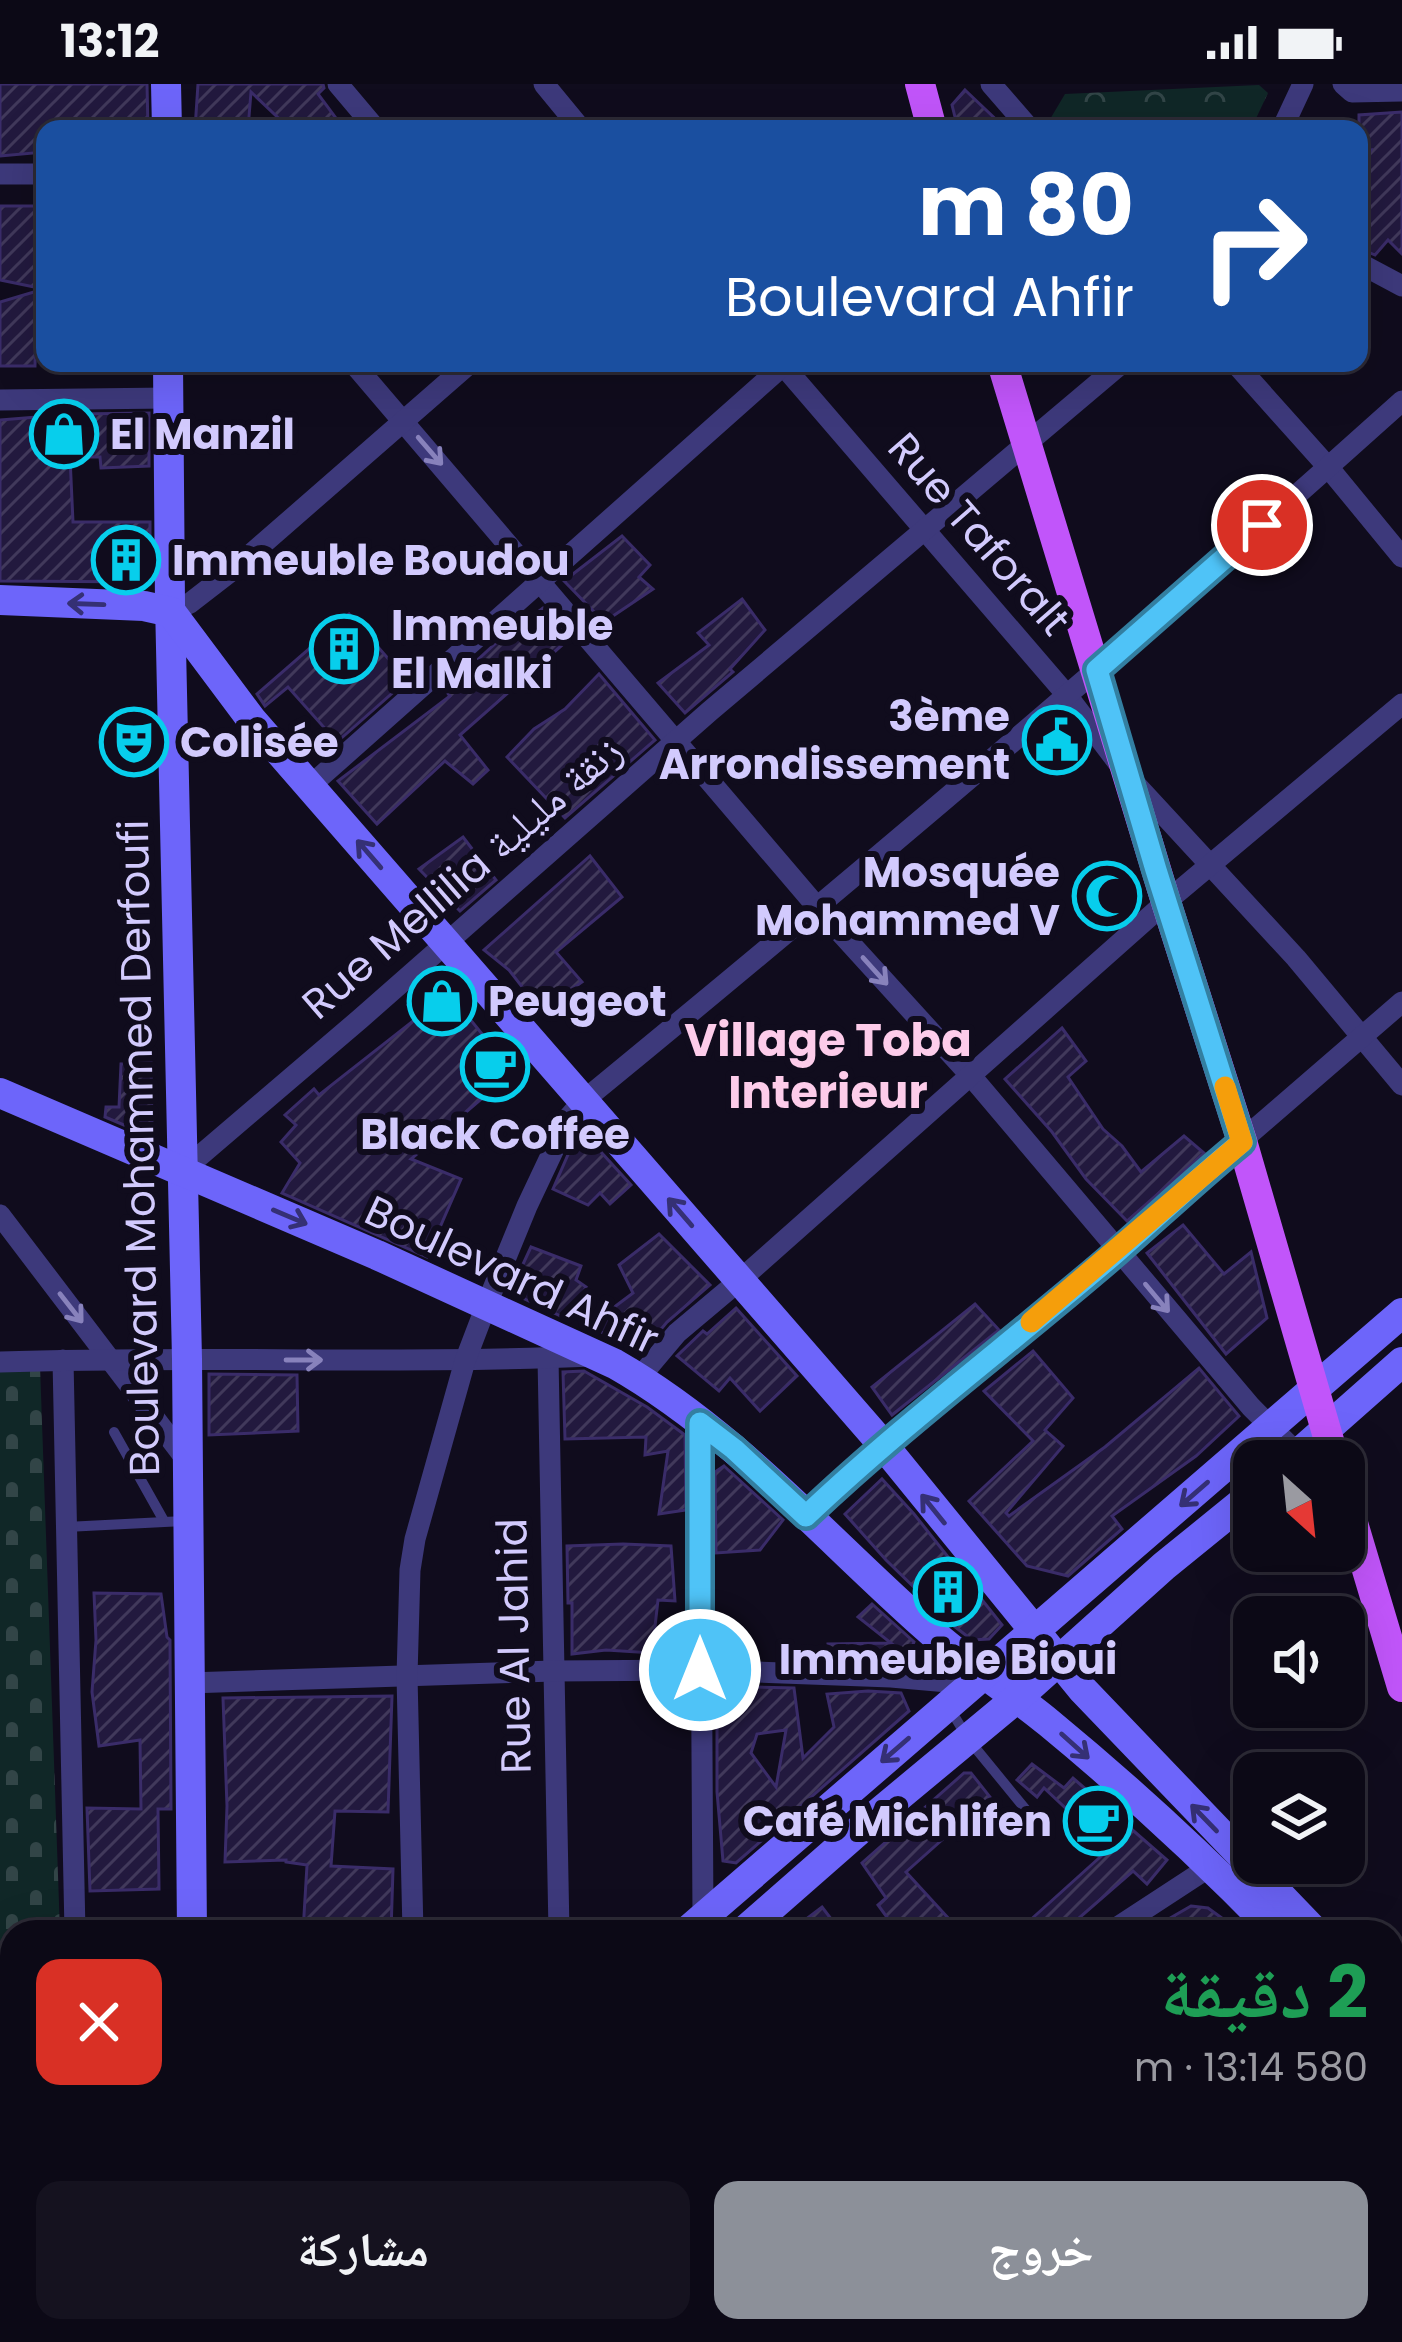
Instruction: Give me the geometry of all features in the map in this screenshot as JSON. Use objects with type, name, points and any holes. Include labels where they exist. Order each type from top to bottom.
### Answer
[{"type":"main road","points":[[920,84],[930,120]]},
{"type":"main road","points":[[1005,372],[1329,1440]]},
{"type":"main road","points":[[1365,1565],[1402,1687]]},
{"type":"street","points":[[166,84],[166,120]]},
{"type":"street","points":[[338,84],[368,120]]},
{"type":"street","points":[[544,84],[573,120]]},
{"type":"street","points":[[991,84],[1022,120]]},
{"type":"street","points":[[1286,120],[1304,84]]},
{"type":"street","points":[[1343,84],[1352,92],[1402,91]]},
{"type":"street","points":[[0,174],[36,174]]},
{"type":"street","points":[[1368,268],[1402,286]]},
{"type":"street","name":"Boulevard Mohammed Derfoufi","points":[[168,372],[188,1359],[188,1462],[176,1521],[189,1683],[192,1920]]},
{"type":"street","points":[[361,372],[818,908],[971,1076],[1283,1440]]},
{"type":"street","points":[[171,612],[208,591],[460,372]]},
{"type":"street","points":[[310,786],[774,372]]},
{"type":"street","name":"Rue Taforalt","points":[[790,372],[1066,694],[1128,776],[1296,958],[1402,1085]]},
{"type":"street","name":"Rue Mellilia زنقة مليلية","points":[[182,1171],[1110,372]]},
{"type":"street","points":[[1243,372],[1402,557]]},
{"type":"street","points":[[0,400],[168,398]]},
{"type":"street","points":[[413,1920],[407,1676],[412,1556],[418,1524],[465,1361],[527,1206],[569,1118],[583,1101],[1097,670],[1402,401]]},
{"type":"street","points":[[0,600],[144,606],[171,612],[251,719],[884,1446],[1057,1659],[1303,1920]]},
{"type":"street","points":[[639,1378],[677,1333],[1166,902],[1402,704]]},
{"type":"street","points":[[806,1516],[1402,1002]]},
{"type":"street","name":"Boulevard Ahfir","points":[[0,1093],[377,1255],[639,1378],[734,1449],[926,1627],[967,1687],[1017,1698],[1049,1723],[1264,1920]]},
{"type":"street","points":[[0,1215],[188,1462]]},
{"type":"street","points":[[707,1920],[967,1687],[1402,1313]]},
{"type":"street","points":[[0,1362],[465,1361],[596,1356]]},
{"type":"street","name":"Rue Al Jahid","points":[[548,1358],[559,1920]]},
{"type":"street","points":[[63,1360],[75,1920]]},
{"type":"street","points":[[1315,1440],[1402,1362]]},
{"type":"street","points":[[699,1920],[700,1423]]},
{"type":"street","points":[[756,1920],[1233,1510]]},
{"type":"street","points":[[189,1683],[700,1670],[891,1677],[967,1687]]},
{"type":"street","points":[[1128,1920],[1210,1866]]},
{"type":"lane","points":[[113,1432],[176,1521]]},
{"type":"lane","points":[[66,1527],[176,1521]]},
{"type":"lane","points":[[967,1687],[968,1738],[1036,1822]]},
{"type":"green space","points":[[1259,85],[1268,93],[1255,120],[1050,120],[1065,94]]},
{"type":"green space","points":[[40,1366],[60,1920],[0,1920],[0,1369]]},
{"type":"building","points":[[0,84],[147,84],[148,120],[36,120],[36,153],[0,156]]},
{"type":"building","points":[[198,84],[323,84],[318,94],[337,120],[281,120],[251,92],[249,120],[196,120]]},
{"type":"building","points":[[965,90],[997,120],[956,120],[952,105]]},
{"type":"building","points":[[1402,112],[1402,254],[1388,240],[1375,255],[1368,252],[1371,150],[1368,120],[1359,120],[1359,115]]},
{"type":"building","points":[[0,206],[36,206],[36,287],[0,280]]},
{"type":"building","points":[[36,291],[35,366],[0,366],[0,302]]},
{"type":"building","points":[[149,413],[149,466],[101,468],[100,457],[70,457],[73,522],[150,522],[150,582],[0,581],[0,420]]},
{"type":"building","points":[[622,536],[650,565],[639,577],[653,589],[604,622],[564,581]]},
{"type":"building","points":[[742,599],[765,630],[730,669],[733,672],[685,713],[658,683],[709,645],[698,633]]},
{"type":"building","points":[[543,608],[569,639],[460,735],[488,770],[473,784],[445,761],[377,824],[338,781],[450,696],[445,690]]},
{"type":"building","name":"Immeuble El Malki","points":[[349,614],[407,680],[337,742],[288,687],[265,706],[257,694]]},
{"type":"building","points":[[599,674],[655,740],[565,818],[507,757]]},
{"type":"building","points":[[463,837],[496,880],[460,911],[419,869]]},
{"type":"building","points":[[590,856],[622,897],[556,952],[582,982],[541,1011],[509,970],[484,950]]},
{"type":"building","points":[[439,981],[513,1072],[411,1159],[461,1179],[427,1257],[282,1193],[300,1163],[281,1142],[296,1125],[285,1115],[314,1089],[319,1095],[417,1018],[408,1005]]},
{"type":"building","points":[[1062,1028],[1086,1061],[1068,1077],[1103,1129],[1141,1172],[1184,1136],[1204,1153],[1127,1221],[1086,1179],[1005,1079]]},
{"type":"building","points":[[151,1063],[152,1128],[145,1134],[105,1117],[106,1107],[119,1107],[121,1064]]},
{"type":"building","points":[[590,1140],[631,1185],[610,1204],[600,1193],[588,1205],[553,1189],[574,1141]]},
{"type":"building","points":[[1183,1225],[1224,1274],[1251,1252],[1267,1318],[1226,1354],[1147,1253]]},
{"type":"building","points":[[659,1234],[710,1285],[667,1322],[642,1352],[589,1326],[633,1293],[619,1265]]},
{"type":"building","points":[[531,1247],[581,1266],[576,1280],[586,1287],[567,1319],[510,1292]]},
{"type":"building","points":[[975,1304],[999,1330],[892,1415],[872,1387]]},
{"type":"building","points":[[736,1308],[797,1376],[760,1411],[730,1378],[719,1391],[677,1356]]},
{"type":"building","points":[[1033,1351],[1073,1398],[1045,1430],[1063,1446],[1006,1513],[1009,1516],[1105,1447],[1199,1368],[1239,1416],[1196,1456],[1112,1516],[1122,1529],[1068,1576],[1027,1566],[969,1501],[1033,1441],[984,1391]]},
{"type":"building","points":[[584,1371],[685,1435],[686,1510],[659,1514],[668,1451],[645,1455],[646,1437],[565,1439],[563,1372]]},
{"type":"building","points":[[209,1374],[297,1375],[298,1431],[209,1435]]},
{"type":"building","points":[[724,1466],[783,1520],[760,1550],[716,1553],[715,1472]]},
{"type":"building","name":"Immeuble Bioui","points":[[882,1479],[1002,1625],[989,1639],[972,1640],[954,1626],[845,1514]]},
{"type":"building","points":[[567,1546],[671,1546],[675,1601],[658,1600],[652,1653],[572,1654]]},
{"type":"building","points":[[94,1593],[161,1594],[170,1640],[171,1809],[158,1809],[159,1889],[90,1891],[87,1808],[141,1809],[140,1740],[99,1746],[92,1692]]},
{"type":"building","points":[[872,1604],[914,1642],[906,1661],[828,1660],[828,1644],[891,1643],[858,1617]]},
{"type":"building","points":[[717,1686],[794,1688],[803,1758],[834,1727],[827,1694],[901,1693],[909,1711],[736,1863],[723,1861],[717,1792]],"holes":[[[786,1730],[776,1787],[751,1753],[757,1734]]]},
{"type":"building","points":[[392,1696],[388,1812],[335,1811],[331,1866],[393,1869],[391,1920],[304,1920],[307,1865],[286,1860],[225,1862],[223,1698]]},
{"type":"building","points":[[1032,1764],[1064,1788],[1073,1778],[1167,1860],[1147,1884],[1133,1871],[1077,1920],[1030,1920],[1109,1849],[1044,1788],[1037,1797],[1017,1780]]},
{"type":"building","points":[[964,1773],[971,1773],[990,1797],[906,1872],[950,1920],[889,1920],[878,1905],[886,1898],[862,1863]]},
{"type":"building","points":[[1191,1906],[1208,1908],[1224,1920],[1167,1920]]},
{"type":"building","points":[[822,1907],[832,1920],[805,1920]]},
{"type":"slow traffic","points":[[1031,1322],[1242,1142],[1225,1087]]},
{"type":"place","name":"El Manzil","points":[[64,434]]},
{"type":"place","name":"Immeuble Boudou","points":[[126,560]]},
{"type":"place","name":"Immeuble El Malki","points":[[344,649]]},
{"type":"place","name":"3ème Arrondissement","points":[[1057,740]]},
{"type":"place","name":"Colisée","points":[[134,742]]},
{"type":"place","name":"Mosquée Mohammed V","points":[[1107,896]]},
{"type":"place","name":"Peugeot","points":[[442,1001]]},
{"type":"place","name":"Black Coffee","points":[[495,1067]]},
{"type":"place","name":"Immeuble Bioui","points":[[948,1592]]},
{"type":"place","name":"Café Michlifen","points":[[1098,1821]]},
{"type":"district","name":"Village Toba Interieur","points":[[828,1066]]},
{"type":"route","points":[[700,1670],[700,1423],[806,1516],[1242,1142],[1097,670],[1262,525]]}]
